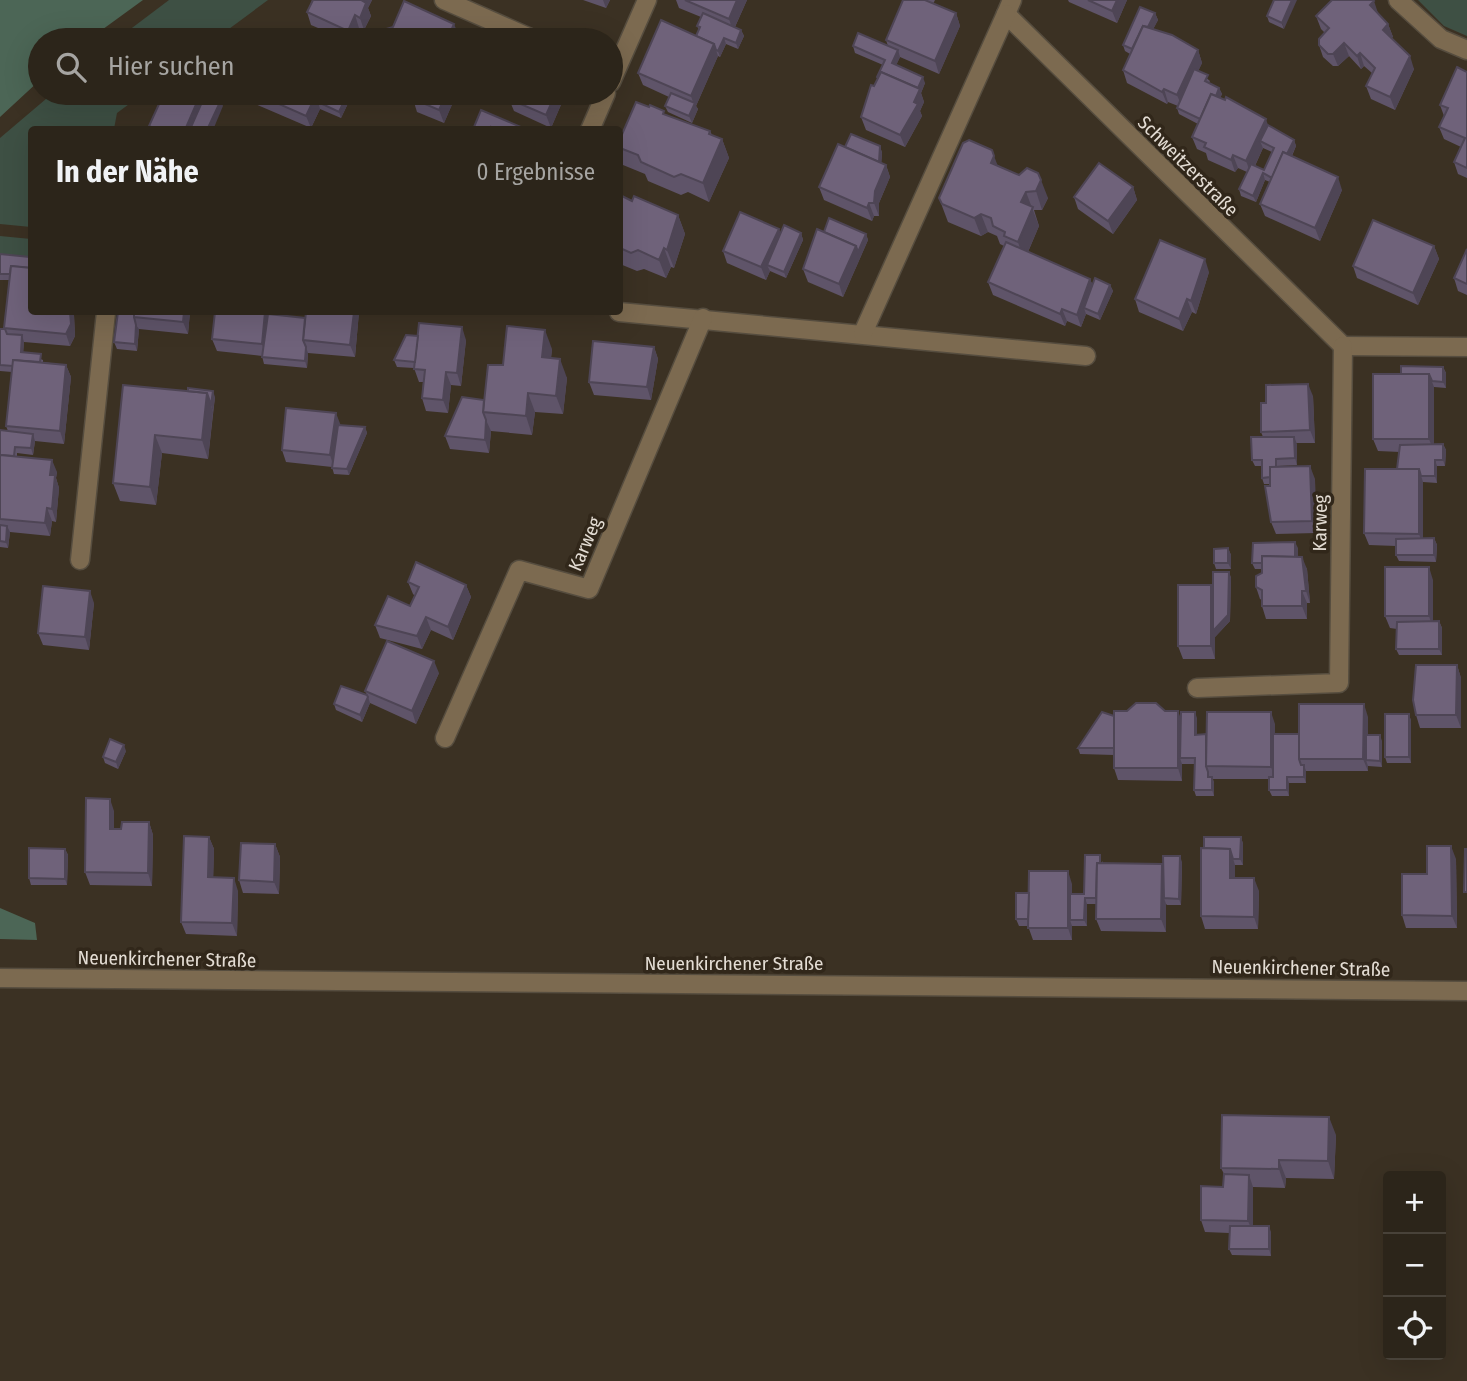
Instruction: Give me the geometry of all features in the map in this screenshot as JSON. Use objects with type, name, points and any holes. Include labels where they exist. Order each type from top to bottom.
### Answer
[{"type":"street","points":[[444,0],[508,28]]},
{"type":"street","points":[[623,53],[647,0]]},
{"type":"street","points":[[1398,0],[1441,39],[1467,50]]},
{"type":"street","name":"Schweitzerstraße","points":[[863,333],[1009,7],[1343,346]]},
{"type":"street","points":[[592,126],[601,105]]},
{"type":"street","points":[[623,312],[1086,356]]},
{"type":"street","points":[[80,560],[106,315]]},
{"type":"street","name":"Karweg","points":[[445,738],[519,570],[589,589],[703,318]]},
{"type":"street","points":[[1343,346],[1467,347]]},
{"type":"street","name":"Karweg","points":[[1197,688],[1339,682],[1343,346]]},
{"type":"street","name":"Neuenkirchener Straße","points":[[0,978],[1467,991]]},
{"type":"green space","points":[[0,0],[143,0],[104,28],[28,28],[28,91],[0,117]]},
{"type":"green space","points":[[169,0],[268,0],[230,28],[132,28]]},
{"type":"green space","points":[[1418,0],[1467,0],[1467,36],[1444,26]]},
{"type":"green space","points":[[39,105],[128,105],[117,113],[115,126],[28,126],[28,227],[0,224],[0,138]]},
{"type":"green space","points":[[0,236],[28,239],[28,262],[0,260]]},
{"type":"green space","points":[[0,908],[35,923],[37,940],[0,939]]},
{"type":"building","points":[[313,0],[361,0],[366,3],[360,18],[355,15],[349,28],[342,28],[307,12]]},
{"type":"building","points":[[685,0],[737,0],[729,19]]},
{"type":"building","points":[[903,0],[925,0],[956,13],[935,61],[886,40]]},
{"type":"building","points":[[1088,0],[1117,0],[1112,11]]},
{"type":"building","points":[[1274,0],[1292,0],[1282,23],[1267,16]]},
{"type":"building","points":[[1332,0],[1373,0],[1370,5],[1388,24],[1383,30],[1410,56],[1390,97],[1366,86],[1375,68],[1360,53],[1357,56],[1344,43],[1333,54],[1328,54],[1319,45],[1319,39],[1329,28],[1316,16]]},
{"type":"building","points":[[404,1],[454,24],[452,28],[390,28],[393,27]]},
{"type":"building","points":[[1140,7],[1155,13],[1148,27],[1143,26],[1132,49],[1123,45]]},
{"type":"building","points":[[703,13],[741,30],[736,43],[724,38],[718,51],[714,44],[696,36]]},
{"type":"building","points":[[661,20],[714,44],[691,96],[638,73]]},
{"type":"building","points":[[1143,26],[1172,35],[1198,50],[1177,95],[1164,89],[1162,92],[1123,70]]},
{"type":"building","points":[[858,33],[898,50],[892,63],[923,77],[918,88],[881,72],[878,78],[885,60],[853,46]]},
{"type":"building","points":[[1457,67],[1467,72],[1467,168],[1454,162],[1465,138],[1439,127],[1448,108],[1440,105]]},
{"type":"building","points":[[1194,69],[1208,75],[1205,81],[1219,88],[1216,96],[1211,94],[1200,119],[1177,108]]},
{"type":"building","points":[[881,72],[920,89],[914,102],[918,104],[900,135],[861,117],[871,85],[874,86]]},
{"type":"building","points":[[671,93],[695,103],[689,116],[665,106]]},
{"type":"building","points":[[1211,94],[1225,100],[1226,97],[1266,119],[1246,161],[1233,155],[1231,160],[1204,147],[1206,143],[1192,137]]},
{"type":"building","points":[[636,102],[664,111],[663,114],[710,131],[709,134],[722,139],[703,183],[681,174],[674,177],[641,162],[638,155],[623,149],[623,132]]},
{"type":"building","points":[[159,105],[196,105],[187,126],[149,126]]},
{"type":"building","points":[[201,105],[219,105],[209,126],[191,126]]},
{"type":"building","points":[[281,105],[311,105],[306,116]]},
{"type":"building","points":[[324,105],[342,105],[339,112]]},
{"type":"building","points":[[427,105],[441,105],[439,110]]},
{"type":"building","points":[[523,105],[551,105],[546,115]]},
{"type":"building","points":[[481,110],[519,126],[474,126]]},
{"type":"building","points":[[1268,125],[1294,140],[1287,154],[1283,152],[1272,178],[1263,173],[1253,196],[1239,189],[1251,164],[1264,170],[1274,148],[1260,141]]},
{"type":"building","points":[[851,134],[880,146],[879,162],[845,147]]},
{"type":"building","points":[[969,140],[992,150],[994,156],[991,163],[1019,175],[1027,168],[1038,173],[1041,180],[1036,191],[1026,192],[1021,202],[1033,207],[1018,242],[1004,236],[1005,232],[993,226],[991,218],[981,214],[974,218],[942,204],[939,198],[963,143]]},
{"type":"building","points":[[838,144],[886,165],[875,191],[874,203],[869,203],[867,208],[819,187]]},
{"type":"building","points":[[1283,152],[1338,177],[1315,228],[1260,204]]},
{"type":"building","points":[[1099,163],[1133,187],[1108,221],[1074,197]]},
{"type":"building","points":[[623,196],[632,201],[634,196],[678,215],[667,250],[664,248],[659,260],[638,250],[631,253],[623,249]]},
{"type":"building","points":[[740,212],[779,229],[761,267],[723,251]]},
{"type":"building","points":[[829,218],[866,234],[858,252],[856,246],[824,232]]},
{"type":"building","points":[[1373,220],[1434,246],[1413,293],[1353,266]]},
{"type":"building","points":[[784,225],[801,233],[784,272],[767,265]]},
{"type":"building","points":[[817,229],[856,246],[839,284],[803,269]]},
{"type":"building","points":[[1160,240],[1205,259],[1191,301],[1187,299],[1179,319],[1135,299]]},
{"type":"building","points":[[1006,242],[1090,279],[1077,315],[1062,309],[1060,314],[988,282]]},
{"type":"building","points":[[1467,249],[1467,284],[1454,278]]},
{"type":"building","points":[[0,254],[28,257],[28,268],[11,266],[10,274],[0,274]]},
{"type":"building","points":[[11,266],[28,268],[28,315],[70,315],[71,324],[66,334],[4,328]]},
{"type":"building","points":[[1095,278],[1110,285],[1098,314],[1084,308]]},
{"type":"building","points":[[118,315],[134,315],[135,344],[114,342]]},
{"type":"building","points":[[134,315],[184,315],[183,322]]},
{"type":"building","points":[[215,315],[265,315],[262,344],[212,339]]},
{"type":"building","points":[[268,315],[305,318],[305,361],[262,357]]},
{"type":"building","points":[[306,315],[354,315],[350,345],[303,340]]},
{"type":"building","points":[[419,323],[462,327],[457,373],[446,372],[443,400],[422,398],[425,370],[414,369]]},
{"type":"building","points":[[507,326],[545,330],[542,357],[560,359],[556,396],[528,393],[526,416],[483,412],[488,365],[503,365]]},
{"type":"building","points":[[0,329],[5,329],[7,334],[22,335],[21,352],[41,354],[40,362],[13,360],[13,366],[0,365]]},
{"type":"building","points":[[406,335],[418,336],[415,362],[394,360]]},
{"type":"building","points":[[593,341],[654,347],[647,387],[589,382]]},
{"type":"building","points":[[13,360],[66,365],[60,431],[6,426]]},
{"type":"building","points":[[1401,366],[1443,367],[1443,382],[1432,381],[1429,374],[1401,374]]},
{"type":"building","points":[[1373,374],[1429,374],[1429,439],[1373,439]]},
{"type":"building","points":[[1308,384],[1310,430],[1261,432],[1261,403],[1266,403],[1266,385]]},
{"type":"building","points":[[123,385],[207,393],[202,440],[155,435],[150,487],[113,483]]},
{"type":"building","points":[[188,388],[213,391],[211,405],[207,393],[188,391]]},
{"type":"building","points":[[462,397],[484,400],[485,440],[445,436]]},
{"type":"building","points":[[286,408],[336,413],[330,455],[282,450]]},
{"type":"building","points":[[338,425],[365,427],[347,469],[332,468]]},
{"type":"building","points":[[0,430],[33,434],[31,448],[15,447],[14,456],[0,455]]},
{"type":"building","points":[[1251,437],[1294,437],[1295,458],[1276,459],[1276,467],[1270,467],[1270,477],[1262,478],[1262,460],[1252,460]]},
{"type":"building","points":[[1443,444],[1443,460],[1435,460],[1435,476],[1421,476],[1419,469],[1397,469],[1400,445]]},
{"type":"building","points":[[0,455],[52,460],[50,475],[55,475],[52,509],[47,508],[45,523],[0,519]]},
{"type":"building","points":[[1310,466],[1312,521],[1271,522],[1265,486],[1270,486],[1270,467]]},
{"type":"building","points":[[1365,469],[1419,469],[1419,534],[1364,533]]},
{"type":"building","points":[[0,525],[7,526],[6,542],[0,541]]},
{"type":"building","points":[[1434,538],[1434,555],[1396,555],[1396,539]]},
{"type":"building","points":[[1295,542],[1295,557],[1262,556],[1262,563],[1252,563],[1253,543]]},
{"type":"building","points":[[1228,548],[1228,563],[1214,563],[1214,549]]},
{"type":"building","points":[[1262,556],[1302,557],[1306,591],[1302,591],[1302,606],[1262,606],[1262,590],[1256,587],[1256,576],[1262,573]]},
{"type":"building","points":[[416,562],[466,585],[448,627],[426,617],[417,636],[375,625],[388,596],[410,606],[419,587],[408,582]]},
{"type":"building","points":[[1385,567],[1429,567],[1429,616],[1385,616]]},
{"type":"building","points":[[1213,572],[1229,572],[1228,615],[1213,631]]},
{"type":"building","points":[[1178,585],[1211,585],[1211,646],[1178,646]]},
{"type":"building","points":[[43,586],[90,591],[85,637],[38,633]]},
{"type":"building","points":[[1439,621],[1439,649],[1396,649],[1397,622]]},
{"type":"building","points":[[387,641],[434,661],[412,711],[365,691]]},
{"type":"building","points":[[1416,665],[1457,665],[1456,715],[1416,715],[1413,700]]},
{"type":"building","points":[[341,686],[367,695],[360,715],[334,704]]},
{"type":"building","points":[[1136,703],[1156,703],[1165,711],[1178,711],[1178,768],[1114,768],[1114,711],[1127,711]]},
{"type":"building","points":[[1299,704],[1364,704],[1363,759],[1299,759]]},
{"type":"building","points":[[1102,712],[1114,716],[1114,748],[1078,748]]},
{"type":"building","points":[[1181,712],[1195,712],[1195,735],[1206,734],[1206,766],[1208,777],[1212,777],[1212,790],[1194,790],[1195,758],[1180,758]]},
{"type":"building","points":[[1207,712],[1271,712],[1271,767],[1206,766]]},
{"type":"building","points":[[1385,714],[1409,714],[1409,757],[1385,757]]},
{"type":"building","points":[[1273,734],[1299,734],[1299,759],[1301,765],[1304,765],[1304,777],[1287,777],[1287,790],[1269,790],[1269,777],[1273,777]]},
{"type":"building","points":[[1366,735],[1380,735],[1380,761],[1366,760]]},
{"type":"building","points":[[110,739],[124,745],[116,762],[103,757]]},
{"type":"building","points":[[86,798],[110,799],[110,829],[121,829],[122,822],[149,822],[148,873],[85,872]]},
{"type":"building","points":[[184,836],[209,837],[208,877],[234,878],[232,923],[181,922]]},
{"type":"building","points":[[1204,837],[1241,837],[1240,859],[1233,859],[1230,849],[1204,848]]},
{"type":"building","points":[[241,843],[275,844],[274,882],[239,880]]},
{"type":"building","points":[[1427,846],[1451,846],[1452,916],[1402,915],[1402,874],[1427,874]]},
{"type":"building","points":[[29,848],[65,849],[65,879],[29,878]]},
{"type":"building","points":[[1201,848],[1230,849],[1230,878],[1254,878],[1254,917],[1201,916]]},
{"type":"building","points":[[1467,849],[1467,892],[1464,892]]},
{"type":"building","points":[[1085,855],[1100,855],[1100,863],[1097,863],[1096,898],[1085,898],[1084,920],[1070,920],[1070,894],[1084,894]]},
{"type":"building","points":[[1163,856],[1180,856],[1179,899],[1164,898]]},
{"type":"building","points":[[1097,863],[1162,864],[1161,919],[1096,919]]},
{"type":"building","points":[[1029,871],[1068,871],[1068,928],[1028,928]]},
{"type":"building","points":[[1016,893],[1029,893],[1028,919],[1016,919]]},
{"type":"building","points":[[1222,1115],[1329,1117],[1328,1161],[1279,1160],[1279,1169],[1221,1168]]},
{"type":"building","points":[[1224,1174],[1249,1175],[1248,1221],[1201,1220],[1201,1186],[1223,1187]]},
{"type":"building","points":[[1230,1226],[1269,1226],[1269,1249],[1229,1249]]}]
